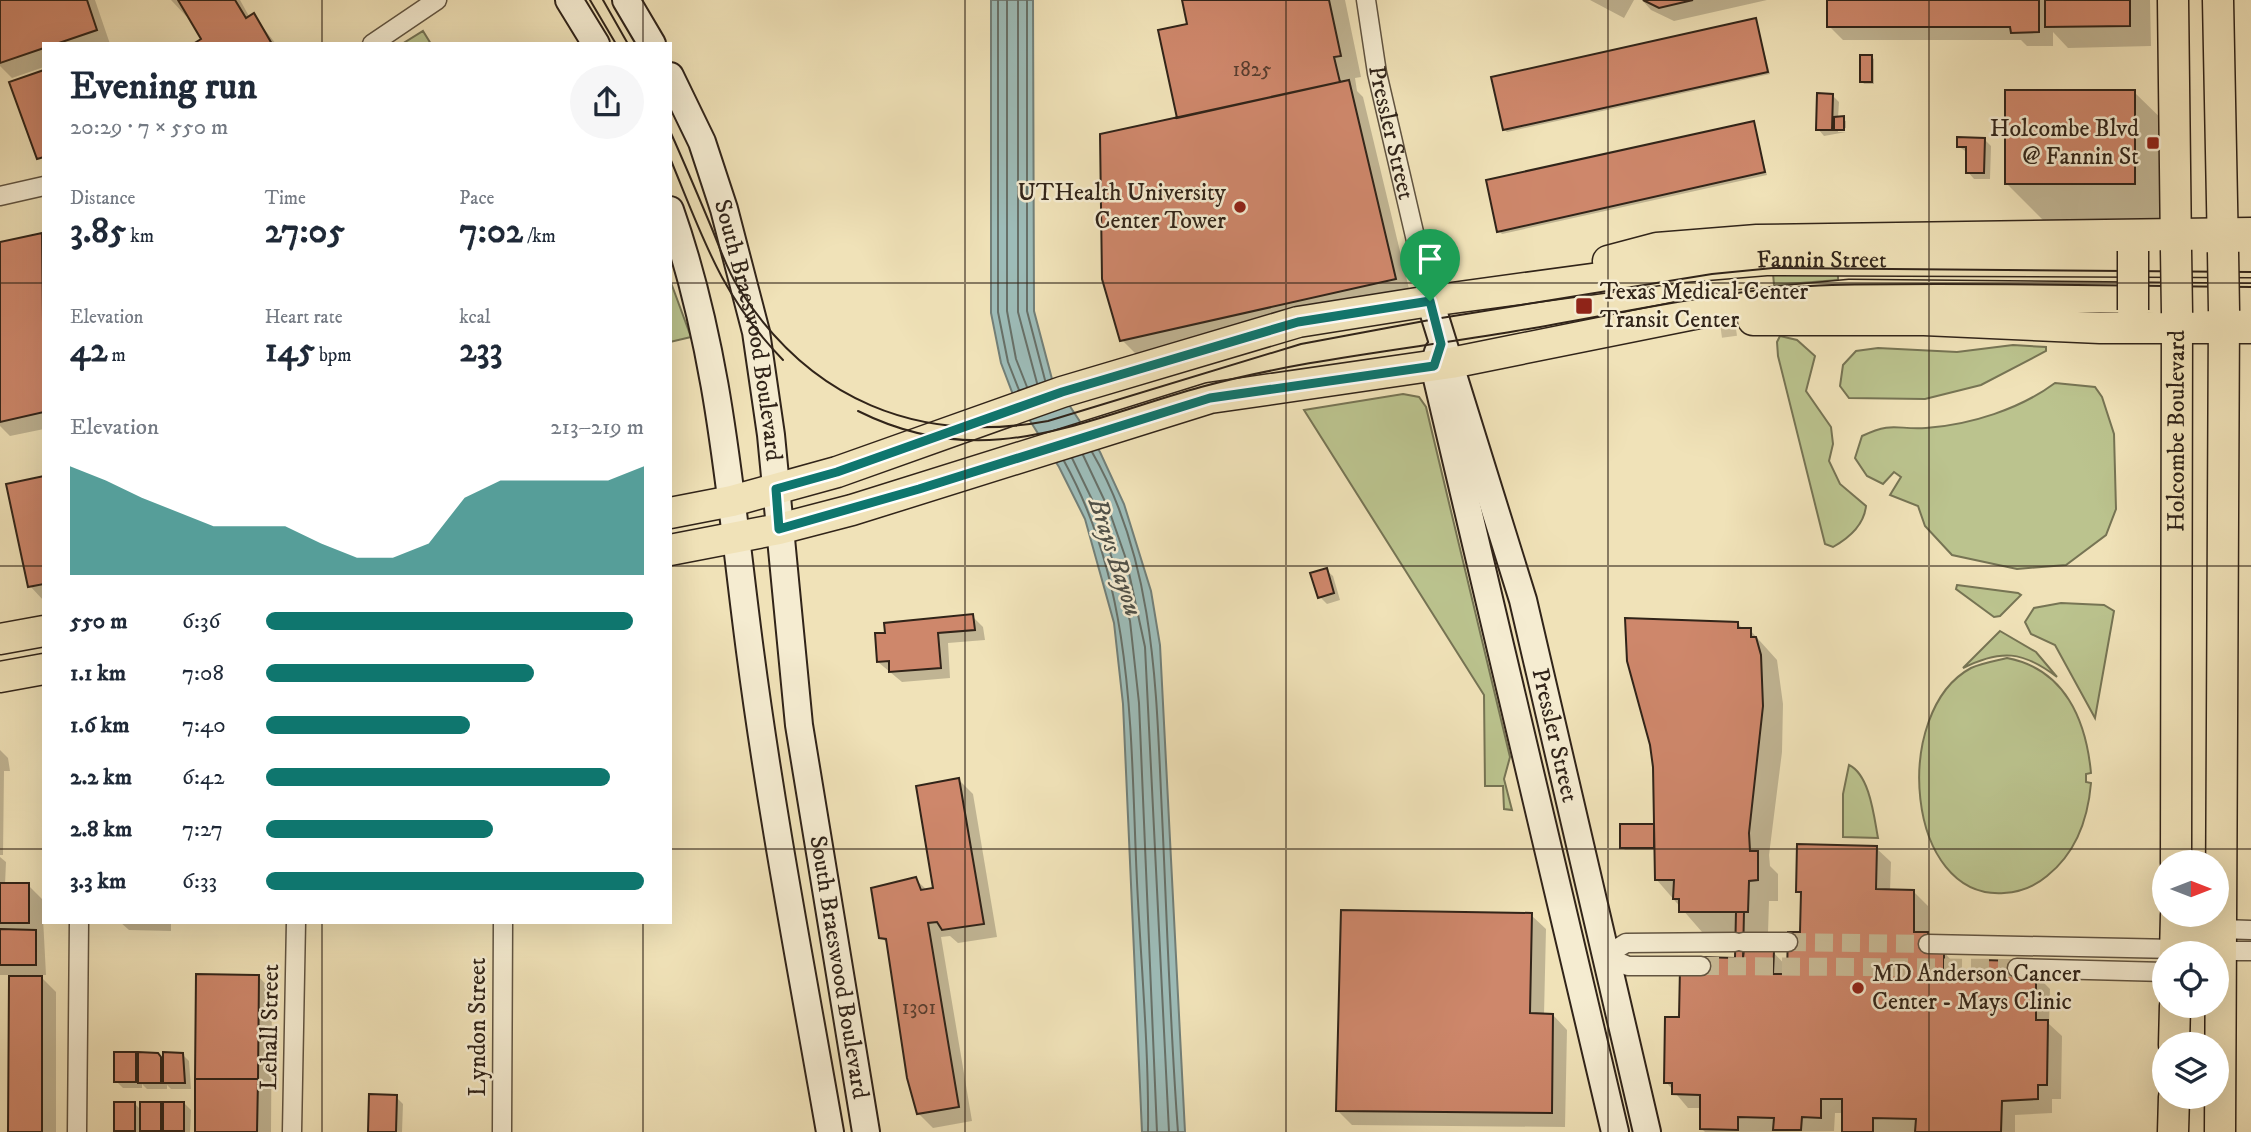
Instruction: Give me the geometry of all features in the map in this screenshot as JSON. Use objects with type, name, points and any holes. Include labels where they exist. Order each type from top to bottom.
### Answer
[{"type":"main road","points":[[569,0],[595,42]]},
{"type":"main road","points":[[626,0],[651,42]]},
{"type":"main road","name":"Holcombe Boulevard","points":[[2173,0],[2177,321],[2176,850]]},
{"type":"main road","name":"Holcombe Boulevard","points":[[2193,941],[2237,245],[2218,0]]},
{"type":"main road","name":"South Braeswood Boulevard","points":[[672,80],[702,142],[737,253],[762,364],[799,725],[866,1132]]},
{"type":"main road","name":"South Braeswood Boulevard","points":[[672,216],[691,268],[720,401],[752,665],[830,1132]]},
{"type":"main road","points":[[2098,237],[2133,251],[2133,310],[2100,328]]},
{"type":"main road","points":[[1479,294],[1657,248],[1756,240],[2098,237],[2237,245]]},
{"type":"main road","name":"Fannin Street","points":[[672,513],[776,489],[922,443],[1062,392],[1298,322],[1681,267],[1766,260],[2237,245]]},
{"type":"main road","name":"Fannin Street","points":[[672,550],[779,529],[947,481],[1210,398],[1590,334],[1850,295],[2251,299]]},
{"type":"main road","name":"Pressler Street","points":[[1430,301],[1480,559],[1615,1132]]},
{"type":"main road","points":[[1727,315],[2100,328],[2177,321],[2233,323]]},
{"type":"main road","name":"Pressler Street","points":[[1442,358],[1509,552],[1560,749],[1647,1132]]},
{"type":"main road","points":[[1480,559],[1509,552]]},
{"type":"main road","points":[[0,639],[42,631]]},
{"type":"main road","points":[[0,677],[42,668]]},
{"type":"main road","points":[[1528,756],[1560,749]]},
{"type":"main road","name":"South Braeswood Boulevard","points":[[775,810],[811,803]]},
{"type":"main road","points":[[1575,962],[1605,956]]},
{"type":"main road","name":"Holcombe Boulevard","points":[[2219,1018],[2220,1132]]},
{"type":"main road","points":[[2173,1132],[2174,1109]]},
{"type":"street","points":[[375,42],[437,0]]},
{"type":"street","name":"Pressler Street","points":[[1366,0],[1377,73],[1430,301]]},
{"type":"street","points":[[0,196],[42,186]]},
{"type":"street","points":[[77,1132],[79,924]]},
{"type":"street","name":"Lehall Street","points":[[292,1132],[296,924]]},
{"type":"street","name":"Lyndon Street","points":[[502,1132],[503,924]]},
{"type":"street","points":[[2220,941],[2251,930]]},
{"type":"street","points":[[1605,956],[1626,943],[1788,942]]},
{"type":"street","points":[[1928,944],[2152,950]]},
{"type":"street","points":[[2092,949],[2092,971]]},
{"type":"street","points":[[2229,951],[2251,951]]},
{"type":"street","points":[[1605,956],[1628,966],[1701,966]]},
{"type":"street","points":[[2017,968],[2092,971],[2152,959]]},
{"type":"green space","points":[[423,31],[430,42],[405,42]]},
{"type":"green space","points":[[1773,273],[1838,273],[1838,280],[1774,285]]},
{"type":"green space","points":[[672,285],[691,337],[672,342]]},
{"type":"green space","points":[[1780,336],[1797,340],[1815,356],[1806,391],[1831,427],[1833,444],[1829,461],[1840,484],[1866,506],[1855,530],[1833,547],[1825,544],[1778,356],[1777,342]]},
{"type":"green space","points":[[2013,345],[2046,347],[2046,351],[1981,385],[1925,399],[1849,398],[1840,386],[1843,365],[1856,351],[1878,348],[1957,352]]},
{"type":"green space","points":[[2055,383],[2095,387],[2102,397],[2114,434],[2116,509],[2106,535],[2066,565],[2017,569],[1952,555],[1925,526],[1918,506],[1890,495],[1901,477],[1894,472],[1883,484],[1867,476],[1855,458],[1862,436],[1873,431],[1888,427],[1943,426],[1977,419],[2026,401]]},
{"type":"green space","points":[[1403,394],[1419,397],[1426,407],[1510,757],[1504,779],[1512,810],[1504,809],[1503,786],[1485,786],[1484,695],[1304,410]]},
{"type":"green space","points":[[1957,585],[2021,595],[2000,616],[1994,617],[1956,589]]},
{"type":"green space","points":[[2061,603],[2104,605],[2114,611],[2095,718],[2055,645],[2031,634],[2025,622],[2034,608]]},
{"type":"green space","points":[[2000,631],[2036,652],[2057,677],[2033,662],[2011,656],[1989,658],[1963,668]]},
{"type":"green space","points":[[2007,658],[2044,673],[2058,685],[2069,700],[2084,734],[2091,773],[2086,774],[2086,782],[2091,783],[2079,834],[2066,857],[2037,883],[2022,890],[2004,893],[1971,887],[1946,867],[1929,836],[1920,799],[1920,760],[1928,722],[1945,690],[1971,668]]},
{"type":"green space","points":[[1849,765],[1856,770],[1866,787],[1878,838],[1843,837],[1843,794]]},
{"type":"water","name":"Brays Bayou","points":[[991,0],[1033,0],[1034,311],[1052,379],[1100,452],[1124,504],[1151,591],[1160,645],[1185,1132],[1142,1132],[1123,704],[1114,623],[1085,519],[1059,467],[1012,392],[1001,363],[991,313]]},
{"type":"building","points":[[0,0],[87,0],[97,30],[62,42],[42,42],[42,49],[0,63]]},
{"type":"building","points":[[178,0],[235,0],[246,18],[254,13],[271,42],[196,42],[201,39]]},
{"type":"building","points":[[1182,0],[1329,0],[1341,56],[1334,57],[1340,82],[1177,118],[1158,30],[1187,24]]},
{"type":"building","points":[[1643,0],[1693,0],[1659,8]]},
{"type":"building","points":[[1827,0],[2039,0],[2039,32],[2011,33],[2010,27],[1827,27]]},
{"type":"building","points":[[2045,0],[2130,0],[2130,26],[2045,27]]},
{"type":"building","points":[[1756,18],[1768,72],[1503,130],[1491,77]]},
{"type":"building","points":[[1860,55],[1872,55],[1872,82],[1860,82]]},
{"type":"building","points":[[42,71],[42,158],[37,159],[9,82]]},
{"type":"building","name":"UTHealth University Center Tower","points":[[1349,80],[1396,279],[1120,341],[1102,279],[1100,134]]},
{"type":"building","points":[[2005,90],[2135,90],[2135,184],[2005,184]]},
{"type":"building","points":[[1817,93],[1833,94],[1832,130],[1816,130]]},
{"type":"building","points":[[1844,116],[1844,130],[1834,130],[1834,117]]},
{"type":"building","points":[[1754,121],[1765,172],[1497,232],[1486,180]]},
{"type":"building","points":[[1957,137],[1985,138],[1984,173],[1966,173],[1966,147],[1957,147]]},
{"type":"building","points":[[42,233],[42,412],[0,422],[0,242]]},
{"type":"building","points":[[42,476],[42,584],[28,587],[6,484]]},
{"type":"building","points":[[1327,568],[1334,593],[1318,598],[1310,573]]},
{"type":"building","points":[[973,614],[975,630],[938,633],[941,668],[889,672],[889,661],[877,662],[875,633],[885,633],[884,623]]},
{"type":"building","points":[[1625,618],[1738,622],[1738,628],[1751,628],[1751,637],[1756,637],[1761,655],[1763,706],[1749,833],[1750,851],[1758,851],[1758,880],[1749,881],[1748,912],[1679,912],[1679,899],[1673,899],[1674,880],[1655,880],[1653,767],[1650,745],[1627,661]]},
{"type":"building","points":[[959,778],[984,924],[942,930],[937,922],[928,923],[959,1107],[917,1114],[907,1078],[886,939],[879,938],[871,888],[916,877],[921,890],[933,888],[916,786]]},
{"type":"building","points":[[1620,824],[1654,824],[1654,848],[1620,848]]},
{"type":"building","name":"MD Anderson Cancer Center - Mays Clinic","points":[[1797,844],[1877,846],[1876,889],[1914,890],[1914,932],[1928,932],[1928,950],[1944,951],[1944,971],[1983,972],[1983,960],[2017,961],[2036,973],[2036,1020],[2048,1020],[2047,1085],[2038,1085],[2038,1099],[2002,1101],[2001,1132],[1915,1132],[1916,1119],[1873,1118],[1873,1132],[1842,1132],[1842,1099],[1821,1099],[1821,1118],[1802,1117],[1801,1130],[1773,1130],[1774,1118],[1738,1117],[1738,1130],[1700,1129],[1700,1095],[1672,1094],[1672,1083],[1664,1083],[1665,1017],[1679,1017],[1680,968],[1701,968],[1701,957],[1735,958],[1736,912],[1744,912],[1743,958],[1744,950],[1774,951],[1773,974],[1787,974],[1788,932],[1800,932],[1801,892],[1796,892]]},
{"type":"building","points":[[0,883],[29,883],[29,923],[0,923]]},
{"type":"building","points":[[1341,910],[1532,913],[1530,1013],[1553,1014],[1552,1113],[1336,1111]]},
{"type":"building","points":[[0,929],[36,930],[36,965],[0,965]]},
{"type":"building","points":[[196,974],[259,975],[258,1079],[195,1079]]},
{"type":"building","points":[[9,976],[42,976],[42,1132],[8,1132]]},
{"type":"building","points":[[114,1052],[136,1052],[136,1082],[114,1082]]},
{"type":"building","points":[[138,1052],[158,1053],[161,1057],[161,1083],[138,1083]]},
{"type":"building","points":[[163,1052],[183,1053],[185,1083],[163,1083]]},
{"type":"building","points":[[195,1079],[258,1079],[257,1132],[195,1132]]},
{"type":"building","points":[[369,1094],[397,1095],[396,1132],[368,1132]]},
{"type":"building","points":[[114,1102],[135,1102],[135,1131],[114,1131]]},
{"type":"building","points":[[140,1102],[161,1102],[161,1131],[140,1131]]},
{"type":"building","points":[[163,1102],[184,1102],[184,1131],[163,1131]]},
{"type":"tunnel","points":[[1720,323],[1735,321]]},
{"type":"tunnel","points":[[1788,942],[1928,944]]},
{"type":"tunnel","points":[[1701,966],[2017,968]]},
{"type":"tram line","points":[[590,0],[615,42]]},
{"type":"tram line","points":[[603,0],[627,42]]},
{"type":"tram line","points":[[672,136],[738,287],[766,326],[798,359],[833,385],[871,405],[912,419],[955,426],[1000,427],[1048,421],[1301,344],[1435,319],[1712,274],[1773,268],[2251,272]]},
{"type":"tram line","points":[[672,163],[704,240],[729,289],[744,313],[783,360]]},
{"type":"tram line","points":[[858,411],[904,429],[947,439],[989,440],[1031,435],[1072,426],[1201,387],[1279,369],[1673,303],[1792,287],[1884,284],[2251,287]]},
{"type":"place","name":"Holcombe Blvd @ Fannin St","points":[[2153,143]]},
{"type":"place","name":"UTHealth University Center Tower","points":[[1240,207]]},
{"type":"place","name":"Texas Medical Center Transit Center","points":[[1584,306]]},
{"type":"place","name":"MD Anderson Cancer Center - Mays Clinic","points":[[1858,988]]},
{"type":"route","points":[[1430,301],[1441,344],[1434,366],[1210,398],[852,510],[779,529],[776,489],[837,472],[1062,392],[1298,322],[1430,301]]}]
